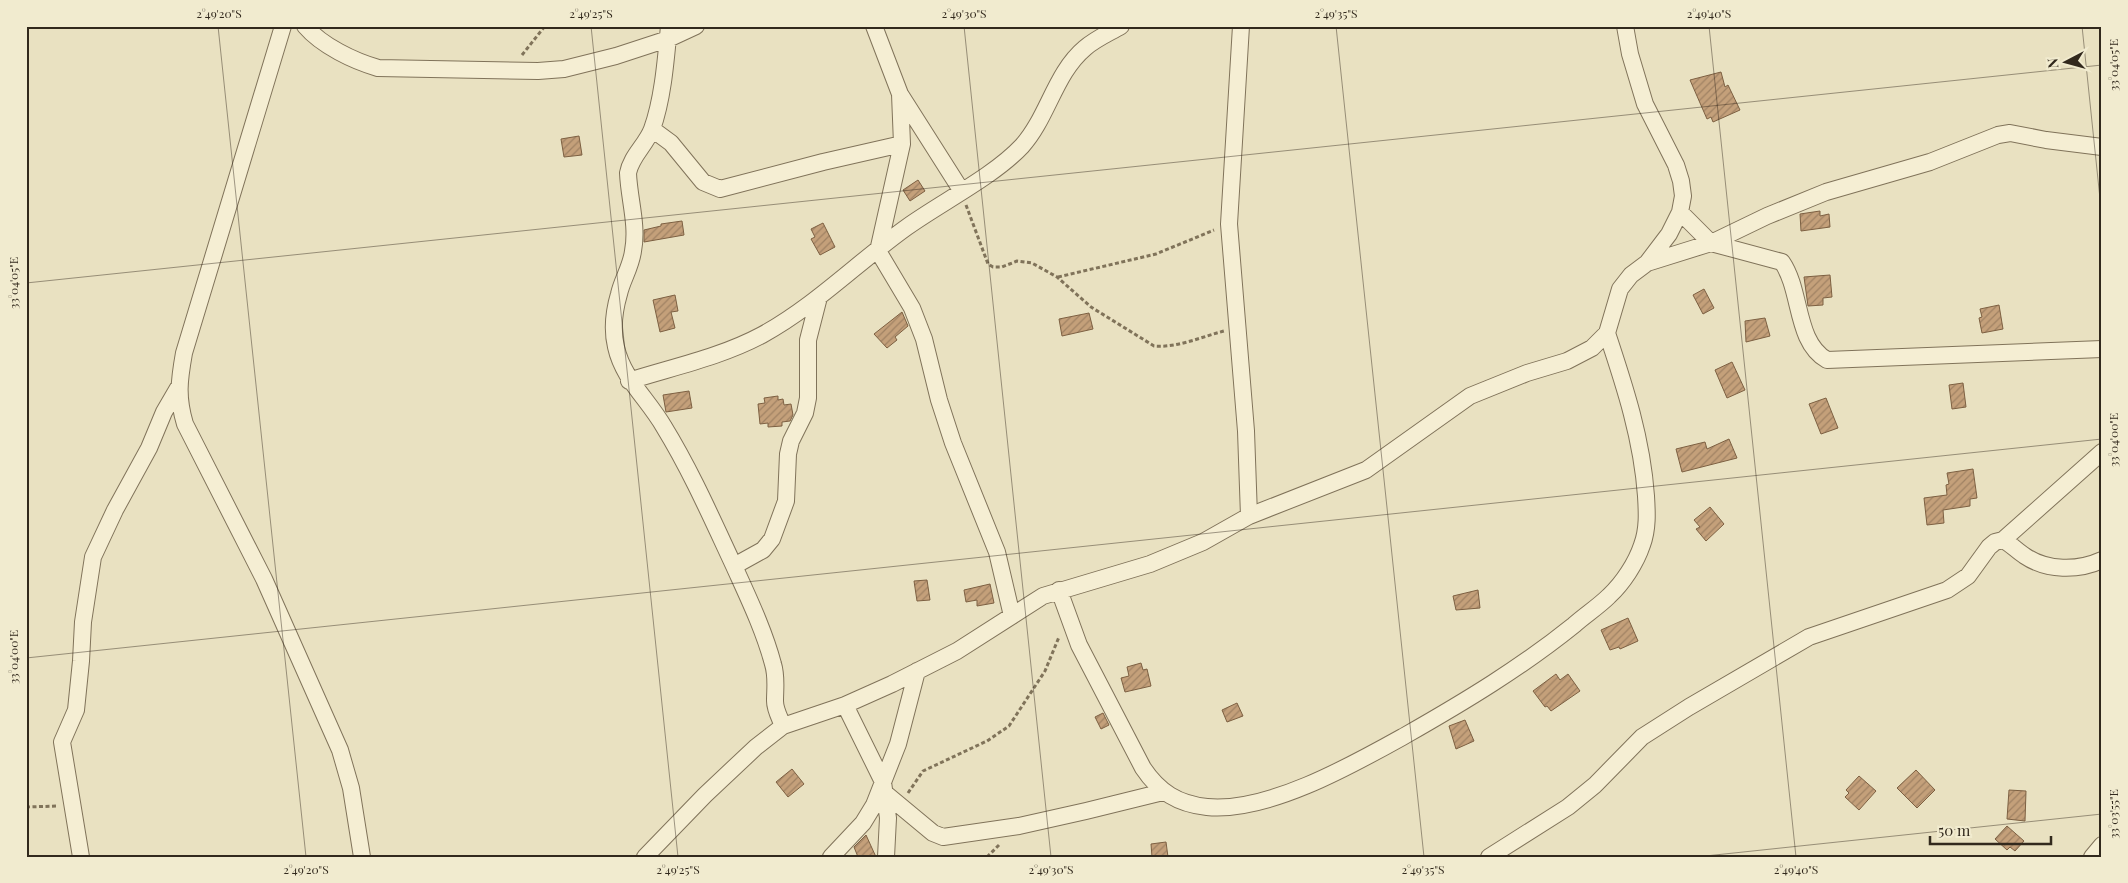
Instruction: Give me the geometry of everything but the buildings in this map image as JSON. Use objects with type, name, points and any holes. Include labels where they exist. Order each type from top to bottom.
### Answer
[{"type":"street","points":[[283,26],[184,353],[178,388],[179,406],[185,424],[264,579],[340,750],[351,788],[362,857]]},
{"type":"street","points":[[305,26],[314,35],[338,50],[365,64],[378,68],[538,71],[589,64],[668,33],[696,26]]},
{"type":"street","points":[[874,26],[900,94],[961,190]]},
{"type":"street","points":[[629,381],[723,352],[754,338],[819,297],[906,228],[981,178],[1022,146],[1038,125],[1064,73],[1085,48],[1121,26]]},
{"type":"street","points":[[1241,26],[1229,224],[1246,431],[1249,516]]},
{"type":"street","points":[[645,857],[705,795],[783,726],[845,705],[892,684],[957,651],[1044,596],[1150,564],[1203,542],[1249,516],[1289,498],[1366,470],[1470,396],[1527,373],[1567,361],[1592,348],[1607,333],[1620,289],[1631,275],[1647,263],[1669,234],[1680,212],[1683,196],[1681,180],[1676,166],[1645,104],[1630,54],[1625,26]]},
{"type":"street","points":[[668,33],[659,99],[652,129],[630,165],[628,172],[634,223],[633,253],[619,294],[614,319],[615,345],[620,363],[629,381],[668,432],[734,566],[773,662],[777,688],[775,702],[783,726]]},
{"type":"street","points":[[900,94],[902,144],[878,251],[912,308],[924,340],[938,400],[953,443],[997,552],[1012,616]]},
{"type":"street","points":[[652,129],[671,143],[703,182],[720,189],[902,144]]},
{"type":"street","points":[[1647,263],[1711,243],[1766,216],[1826,192],[1930,162],[1998,135],[2010,133],[2046,140],[2102,147]]},
{"type":"street","points":[[1680,212],[1711,243],[1782,262],[1791,278],[1811,346],[1819,355],[1827,360],[2102,349]]},
{"type":"street","points":[[734,566],[763,550],[772,539],[786,501],[788,454],[795,431],[805,413],[808,398],[808,340],[819,297]]},
{"type":"street","points":[[1059,590],[1067,618],[1079,645],[1143,768],[1154,784],[1163,792],[1183,801],[1208,807],[1228,806],[1262,800],[1305,786],[1353,764],[1440,716],[1511,671],[1610,596],[1631,568],[1643,544],[1647,518],[1644,473],[1635,420],[1626,386],[1607,333]]},
{"type":"street","points":[[81,857],[62,742],[76,710],[83,622],[93,556],[115,510],[149,448],[164,412],[178,388]]},
{"type":"street","points":[[1489,857],[1568,807],[1595,785],[1642,737],[1689,707],[1809,637],[1947,590],[1968,576],[1994,542],[2003,540],[2102,452]]},
{"type":"street","points":[[2003,540],[2038,564],[2057,568],[2093,564],[2102,560]]},
{"type":"street","points":[[831,857],[863,823],[885,788],[917,671]]},
{"type":"street","points":[[845,705],[885,788],[901,806],[933,833],[943,837],[1086,812],[1163,792]]},
{"type":"street","points":[[885,788],[888,818],[886,857]]},
{"type":"street","points":[[2092,857],[2102,845]]},
{"type":"path","points":[[510,70],[545,26]]},
{"type":"path","points":[[961,190],[988,264],[993,267],[1025,261],[1057,277],[1091,307],[1154,346],[1164,347],[1178,344],[1237,327]]},
{"type":"path","points":[[1057,277],[1156,254],[1229,224]]},
{"type":"path","points":[[901,806],[916,779],[923,771],[986,741],[1009,726],[1045,672],[1067,618]]},
{"type":"path","points":[[26,807],[71,805]]}]
